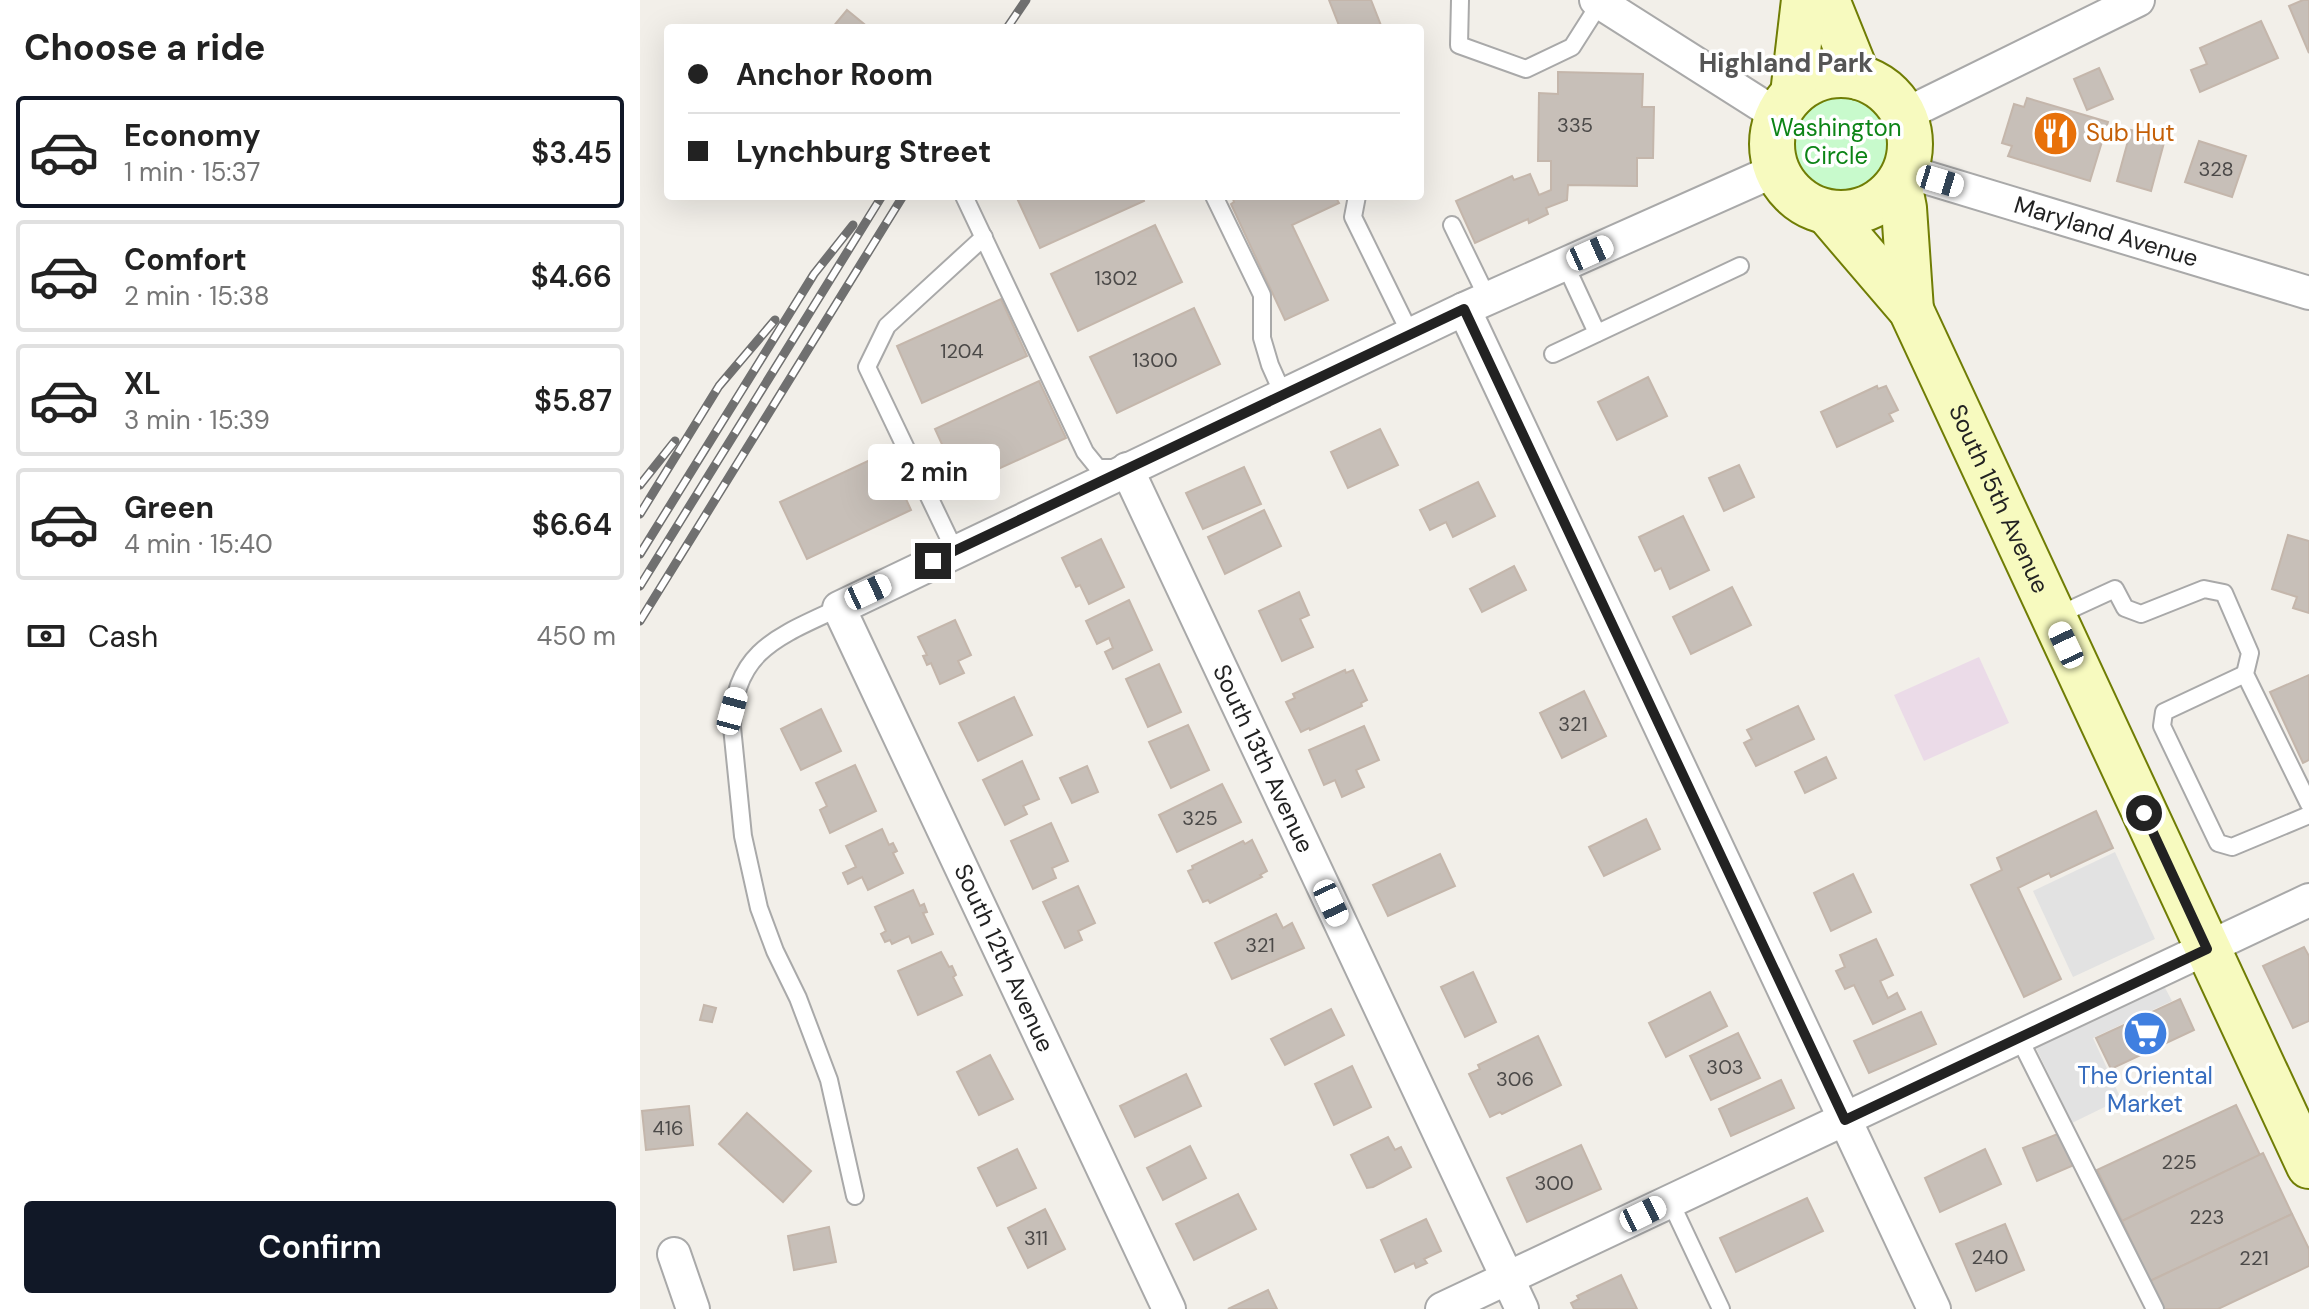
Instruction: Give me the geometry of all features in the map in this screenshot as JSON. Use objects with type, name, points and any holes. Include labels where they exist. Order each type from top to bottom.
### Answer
[{"type":"main road","points":[[1785,104],[1812,81],[1835,75],[1858,77],[1886,91],[1904,115],[1910,133],[1910,152],[1902,177],[1885,198],[1868,208],[1848,213],[1828,213],[1797,198],[1776,170],[1772,142],[1785,104],[1804,0]]},
{"type":"main road","points":[[1827,0],[1858,77]]},
{"type":"main road","name":"South 15th Avenue","points":[[1902,177],[1911,310]]},
{"type":"main road","name":"South 15th Avenue","points":[[1828,213],[1911,310],[2309,1166]]},
{"type":"street","points":[[1904,115],[2138,0]]},
{"type":"street","points":[[1598,1],[1785,104]]},
{"type":"street","points":[[839,608],[1283,394],[1776,170]]},
{"type":"street","name":"Maryland Avenue","points":[[1902,177],[2309,293]]},
{"type":"street","points":[[1476,304],[1845,1120],[1934,1309]]},
{"type":"street","name":"South 13th Avenue","points":[[1127,469],[1522,1309]]},
{"type":"street","name":"South 12th Avenue","points":[[839,608],[1169,1309]]},
{"type":"street","points":[[1442,1309],[2309,900]]},
{"type":"street","points":[[674,1254],[693,1309]]},
{"type":"lane","points":[[1460,0],[1459,45],[1526,69],[1572,47],[1598,1]]},
{"type":"lane","points":[[966,200],[1085,452],[1098,468],[1127,469]]},
{"type":"lane","points":[[1216,200],[1262,295],[1262,338],[1283,394]]},
{"type":"lane","points":[[1356,200],[1353,217],[1411,335]]},
{"type":"lane","points":[[1452,225],[1476,304]]},
{"type":"lane","points":[[955,551],[867,367],[887,326],[984,237]]},
{"type":"lane","points":[[1565,264],[1597,333]]},
{"type":"lane","points":[[1553,354],[1740,266]]},
{"type":"lane","points":[[2053,617],[2115,589],[2125,608],[2141,614],[2204,589],[2224,593],[2250,653],[2245,674],[2302,774],[2309,804]]},
{"type":"lane","points":[[839,608],[774,639],[755,657],[740,680],[732,711],[732,727],[743,836],[759,908],[829,1080],[855,1196]]},
{"type":"lane","points":[[2245,674],[2164,712],[2162,726],[2218,843],[2232,847],[2309,815]]},
{"type":"lane","points":[[2019,1038],[2155,1309]]},
{"type":"lane","points":[[1670,1201],[1721,1309]]},
{"type":"shaded area","points":[[1979,657],[2009,723],[1924,761],[1894,695]]},
{"type":"shaded area","points":[[2115,852],[2155,939],[2073,977],[2033,891]]},
{"type":"shaded area","points":[[2164,986],[2172,1001],[2093,1038],[2121,1099],[2072,1123],[2035,1046]]},
{"type":"green space","name":"Washington Circle","points":[[1837,85],[1859,90],[1878,102],[1890,121],[1895,143],[1890,165],[1878,184],[1859,196],[1837,201],[1815,196],[1796,184],[1784,165],[1779,143],[1784,121],[1796,102],[1815,90]]},
{"type":"building","points":[[1329,0],[1371,0],[1380,24],[1338,24]]},
{"type":"building","points":[[2309,0],[2309,53],[2289,6]]},
{"type":"building","points":[[847,10],[864,24],[835,24]]},
{"type":"building","points":[[2261,21],[2278,58],[2200,92],[2191,70],[2207,64],[2200,48]]},
{"type":"building","points":[[2099,68],[2113,99],[2087,110],[2074,79]]},
{"type":"building","points":[[1558,72],[1643,74],[1642,107],[1654,107],[1653,158],[1637,158],[1637,186],[1568,185],[1567,200],[1546,208],[1548,214],[1529,223],[1528,219],[1475,243],[1456,201],[1512,176],[1514,180],[1530,174],[1539,195],[1551,190],[1551,161],[1538,161],[1539,93],[1558,94]]},
{"type":"building","name":"Sub Hut","points":[[2027,98],[2108,122],[2090,181],[2008,156],[2012,146],[2002,143],[2014,104],[2024,107]]},
{"type":"building","points":[[2131,130],[2165,139],[2151,191],[2117,181]]},
{"type":"building","points":[[2199,141],[2246,156],[2232,197],[2185,182]]},
{"type":"building","points":[[1018,200],[1144,200],[1144,201],[1040,248]]},
{"type":"building","points":[[1337,200],[1339,203],[1292,225],[1328,300],[1285,320],[1231,204]]},
{"type":"building","points":[[1155,225],[1182,282],[1078,331],[1051,274]]},
{"type":"building","points":[[1001,299],[1027,356],[922,403],[897,346]]},
{"type":"building","points":[[1194,308],[1220,364],[1117,413],[1090,357]]},
{"type":"building","points":[[1648,377],[1667,416],[1617,440],[1598,402]]},
{"type":"building","points":[[1039,381],[1066,438],[961,486],[935,429]]},
{"type":"building","points":[[1877,386],[1878,389],[1886,386],[1898,410],[1889,414],[1893,421],[1837,447],[1821,412]]},
{"type":"building","points":[[1380,429],[1398,465],[1348,488],[1331,452]]},
{"type":"building","points":[[885,453],[911,510],[807,559],[780,502]]},
{"type":"building","points":[[1739,465],[1754,497],[1724,511],[1709,478]]},
{"type":"building","points":[[1244,467],[1261,504],[1203,529],[1186,493]]},
{"type":"building","points":[[1478,482],[1495,516],[1453,537],[1446,522],[1430,530],[1420,510]]},
{"type":"building","points":[[1264,510],[1281,546],[1225,574],[1208,537]]},
{"type":"building","points":[[1683,516],[1709,570],[1670,589],[1661,568],[1655,571],[1639,537]]},
{"type":"building","points":[[2288,535],[2309,541],[2309,613],[2293,608],[2297,597],[2272,589]]},
{"type":"building","points":[[1101,539],[1124,587],[1089,604],[1080,585],[1076,587],[1062,558]]},
{"type":"building","points":[[1514,566],[1526,590],[1482,612],[1470,589]]},
{"type":"building","points":[[1732,587],[1751,625],[1691,654],[1673,617]]},
{"type":"building","points":[[1299,592],[1309,615],[1300,619],[1313,647],[1282,661],[1259,611]]},
{"type":"building","points":[[1129,600],[1152,650],[1113,669],[1105,652],[1113,648],[1109,638],[1097,644],[1086,621]]},
{"type":"building","points":[[955,620],[971,655],[958,661],[964,673],[940,684],[931,663],[927,665],[923,656],[927,655],[918,637]]},
{"type":"building","points":[[1159,664],[1181,712],[1148,727],[1126,679]]},
{"type":"building","points":[[1345,670],[1346,673],[1353,670],[1367,700],[1361,703],[1362,706],[1301,732],[1286,702],[1295,698],[1293,694]]},
{"type":"building","points":[[2309,675],[2309,760],[2303,763],[2270,692]]},
{"type":"building","points":[[1584,691],[1606,736],[1562,758],[1540,713]]},
{"type":"building","points":[[1014,697],[1032,735],[978,761],[959,723]]},
{"type":"building","points":[[1798,706],[1814,739],[1756,766],[1744,743],[1752,739],[1747,730]]},
{"type":"building","points":[[821,709],[841,751],[801,770],[781,729]]},
{"type":"building","points":[[1188,725],[1209,770],[1171,788],[1149,742]]},
{"type":"building","points":[[1364,726],[1379,760],[1356,770],[1364,787],[1342,797],[1335,780],[1324,785],[1309,750]]},
{"type":"building","points":[[1826,757],[1836,778],[1805,793],[1795,772]]},
{"type":"building","points":[[1022,761],[1039,799],[1023,806],[1027,814],[1005,825],[983,780]]},
{"type":"building","points":[[855,765],[876,811],[830,833],[820,810],[827,806],[816,783]]},
{"type":"building","points":[[1087,766],[1098,792],[1072,803],[1060,778]]},
{"type":"building","points":[[1222,784],[1241,822],[1177,852],[1159,815]]},
{"type":"building","points":[[2096,811],[2113,848],[2051,877],[2049,873],[2018,888],[2061,979],[2024,997],[1971,885],[2002,870],[1997,858]]},
{"type":"building","points":[[1646,819],[1660,849],[1604,876],[1589,847]]},
{"type":"building","points":[[1051,823],[1068,861],[1052,868],[1056,878],[1033,889],[1011,841]]},
{"type":"building","points":[[882,829],[889,845],[893,843],[897,851],[893,853],[903,873],[868,890],[862,877],[848,884],[843,873],[856,867],[846,846]]},
{"type":"building","points":[[1252,840],[1267,871],[1260,875],[1262,877],[1210,903],[1208,900],[1203,902],[1188,871],[1193,869],[1192,866],[1243,841],[1245,844]]},
{"type":"building","points":[[1440,854],[1455,886],[1388,916],[1373,885]]},
{"type":"building","points":[[1853,874],[1871,912],[1831,931],[1814,893]]},
{"type":"building","points":[[1078,886],[1095,923],[1078,931],[1082,940],[1065,948],[1043,902]]},
{"type":"building","points":[[913,890],[920,906],[924,904],[927,912],[923,913],[933,934],[912,943],[909,936],[892,944],[890,940],[885,942],[881,934],[886,931],[875,907]]},
{"type":"building","points":[[1276,914],[1283,928],[1292,923],[1304,948],[1232,979],[1215,943]]},
{"type":"building","points":[[1876,939],[1893,975],[1880,981],[1888,998],[1897,993],[1905,1009],[1873,1024],[1854,985],[1845,989],[1836,971],[1845,967],[1840,955]]},
{"type":"building","points":[[2304,947],[2309,956],[2309,1021],[2293,1028],[2263,966]]},
{"type":"building","points":[[941,952],[949,967],[952,966],[956,975],[953,977],[962,995],[918,1015],[898,971]]},
{"type":"building","points":[[1473,972],[1496,1022],[1465,1037],[1441,987]]},
{"type":"building","points":[[1710,992],[1727,1026],[1666,1057],[1649,1023]]},
{"type":"building","name":"The Oriental Market","points":[[2180,999],[2194,1030],[2111,1069],[2096,1038]]},
{"type":"building","points":[[704,1005],[716,1008],[712,1022],[700,1020]]},
{"type":"building","points":[[1331,1009],[1344,1035],[1285,1065],[1271,1039]]},
{"type":"building","points":[[1921,1012],[1936,1044],[1869,1073],[1854,1041]]},
{"type":"building","points":[[1738,1033],[1760,1078],[1711,1100],[1690,1056]]},
{"type":"building","points":[[1538,1036],[1561,1085],[1490,1117],[1469,1074],[1480,1069],[1478,1065]]},
{"type":"building","points":[[990,1055],[1013,1099],[979,1115],[957,1072]]},
{"type":"building","points":[[1352,1066],[1371,1107],[1334,1125],[1315,1084]]},
{"type":"building","points":[[1186,1074],[1201,1106],[1135,1137],[1120,1106]]},
{"type":"building","points":[[1781,1080],[1794,1108],[1731,1136],[1719,1109]]},
{"type":"building","points":[[2236,1105],[2260,1155],[2122,1221],[2097,1170]]},
{"type":"building","points":[[689,1106],[693,1145],[646,1150],[642,1111]]},
{"type":"building","points":[[747,1113],[811,1171],[783,1202],[719,1144]]},
{"type":"building","points":[[2060,1133],[2074,1165],[2037,1181],[2023,1148]]},
{"type":"building","points":[[1388,1137],[1395,1150],[1401,1147],[1411,1167],[1367,1188],[1351,1155]]},
{"type":"building","points":[[1581,1145],[1601,1189],[1527,1222],[1507,1178]]},
{"type":"building","points":[[1190,1146],[1206,1178],[1163,1200],[1147,1168]]},
{"type":"building","points":[[1017,1149],[1036,1188],[997,1206],[978,1168]]},
{"type":"building","points":[[1985,1149],[2001,1184],[1940,1212],[1925,1178]]},
{"type":"building","points":[[2263,1153],[2292,1214],[2150,1281],[2122,1221]]},
{"type":"building","points":[[1238,1194],[1256,1229],[1194,1260],[1176,1224]]},
{"type":"building","points":[[1807,1198],[1823,1231],[1736,1272],[1720,1238]]},
{"type":"building","points":[[1045,1209],[1065,1249],[1028,1268],[1008,1228]]},
{"type":"building","points":[[2292,1214],[2309,1249],[2309,1266],[2218,1309],[2163,1309],[2150,1281]]},
{"type":"building","points":[[1426,1219],[1441,1251],[1424,1259],[1427,1263],[1416,1268],[1414,1263],[1395,1272],[1381,1240]]},
{"type":"building","points":[[2005,1224],[2024,1270],[1976,1291],[1956,1244]]},
{"type":"building","points":[[829,1227],[836,1262],[794,1270],[788,1236]]},
{"type":"building","points":[[1621,1275],[1637,1309],[1574,1309],[1571,1303],[1579,1299],[1577,1296]]},
{"type":"building","points":[[1268,1290],[1277,1309],[1228,1309]]},
{"type":"railway","points":[[1010,24],[1026,0]]},
{"type":"railway","points":[[640,586],[880,200]]},
{"type":"railway","points":[[640,621],[901,200]]},
{"type":"railway","points":[[640,554],[814,274],[853,225]]},
{"type":"railway","points":[[640,514],[719,386],[775,320]]},
{"type":"railway","points":[[640,485],[675,441]]},
{"type":"place","name":"Sub Hut","points":[[2055,133]]},
{"type":"place","name":"The Oriental Market","points":[[2145,1034]]},
{"type":"district","name":"Highland Park","points":[[1786,63]]},
{"type":"route","points":[[933,561],[1464,309],[1845,1120],[2207,949],[2144,813]]}]
